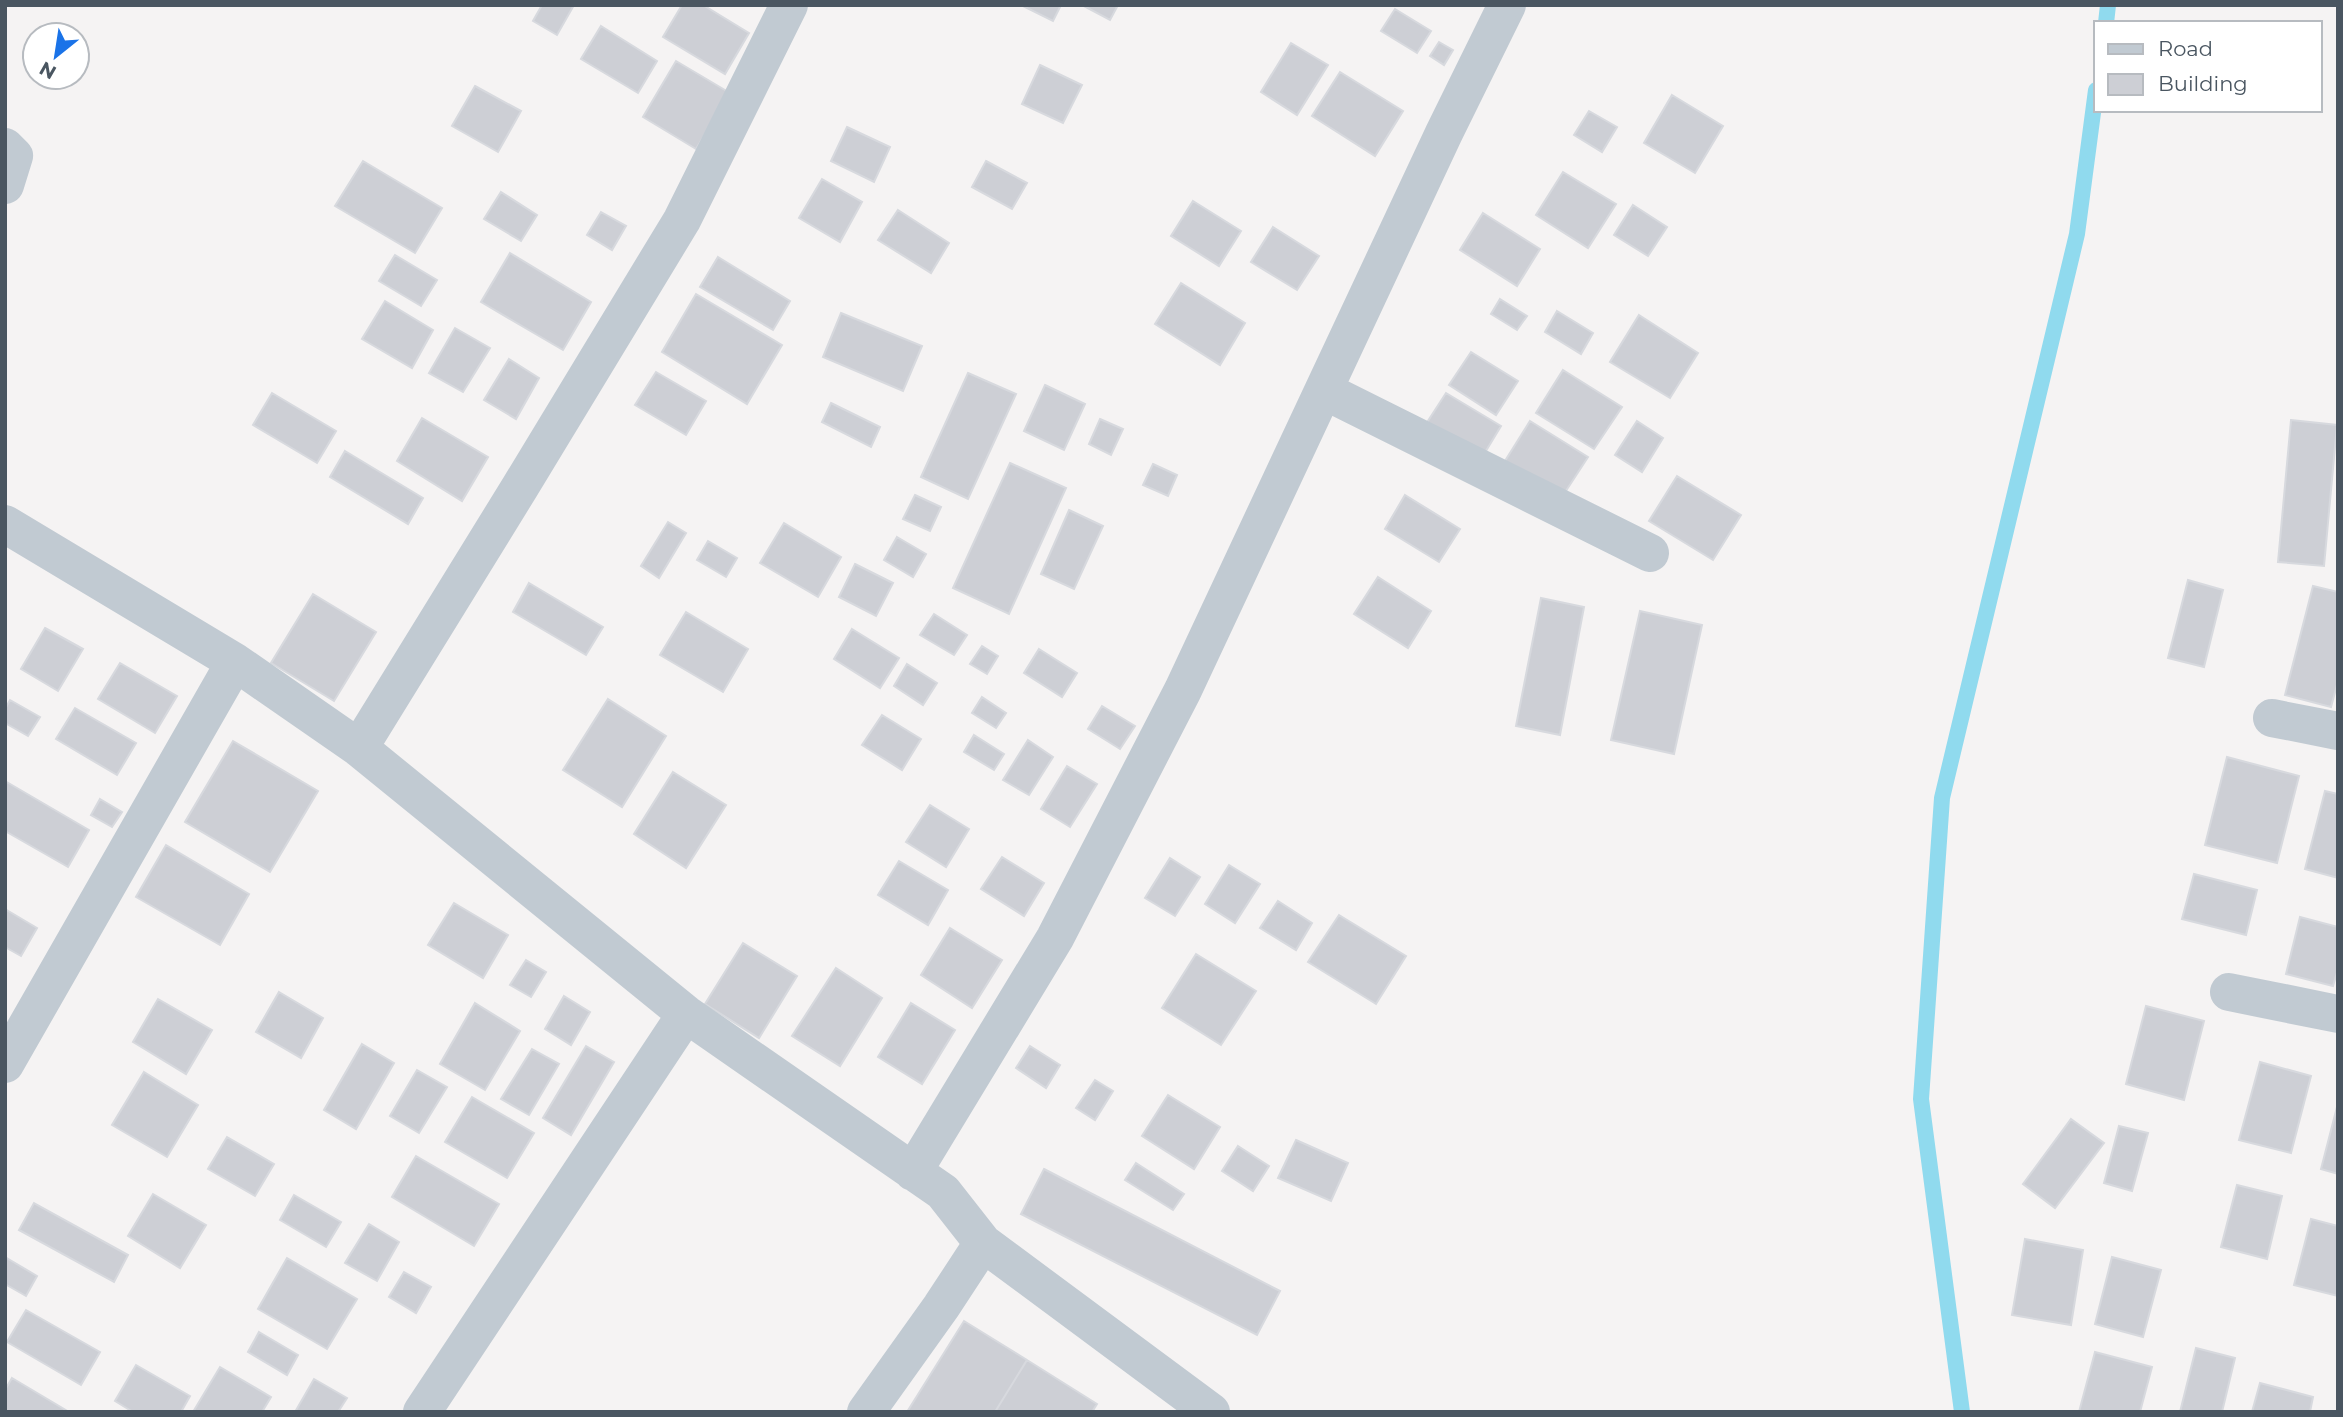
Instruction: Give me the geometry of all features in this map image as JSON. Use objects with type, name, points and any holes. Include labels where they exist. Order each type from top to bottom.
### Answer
[{"type":"street","points":[[359,748],[682,220],[789,5]]},
{"type":"street","points":[[913,1172],[1055,939],[1183,691],[1444,133],[1507,5]]},
{"type":"street","points":[[5,147],[14,156],[5,185]]},
{"type":"street","points":[[1325,391],[1650,553]]},
{"type":"street","points":[[5,524],[235,662],[359,748],[686,1014],[943,1192],[983,1243],[1211,1412]]},
{"type":"street","points":[[5,1064],[235,662]]},
{"type":"street","points":[[2272,718],[2338,732]]},
{"type":"street","points":[[2229,992],[2338,1014]]},
{"type":"street","points":[[422,1412],[686,1014]]},
{"type":"street","points":[[866,1412],[983,1243]]},
{"type":"building","points":[[542,5],[574,5],[557,35],[533,21]]},
{"type":"building","points":[[682,5],[703,5],[749,33],[725,74],[663,37]]},
{"type":"building","points":[[1021,5],[1061,5],[1053,21]]},
{"type":"building","points":[[1082,5],[1118,5],[1110,20]]},
{"type":"building","points":[[1395,9],[1431,31],[1417,53],[1381,31]]},
{"type":"building","points":[[601,26],[657,61],[638,93],[581,59]]},
{"type":"building","points":[[1439,42],[1453,50],[1444,65],[1430,56]]},
{"type":"building","points":[[1291,43],[1328,65],[1297,115],[1261,92]]},
{"type":"building","points":[[676,61],[730,93],[696,149],[643,117]]},
{"type":"building","points":[[1040,65],[1082,85],[1063,123],[1022,104]]},
{"type":"building","points":[[1340,72],[1403,111],[1375,156],[1312,116]]},
{"type":"building","points":[[475,86],[521,111],[498,152],[452,126]]},
{"type":"building","points":[[1672,95],[1723,126],[1695,173],[1644,143]]},
{"type":"building","points":[[1589,111],[1617,127],[1602,152],[1574,135]]},
{"type":"building","points":[[847,127],[890,147],[874,182],[831,161]]},
{"type":"building","points":[[363,161],[442,208],[415,253],[335,206]]},
{"type":"building","points":[[986,161],[1027,183],[1012,209],[972,187]]},
{"type":"building","points":[[1563,172],[1616,204],[1588,248],[1536,215]]},
{"type":"building","points":[[822,179],[862,202],[840,242],[799,218]]},
{"type":"building","points":[[501,192],[537,215],[521,241],[484,219]]},
{"type":"building","points":[[1193,201],[1241,231],[1219,266],[1171,236]]},
{"type":"building","points":[[1633,205],[1667,227],[1648,256],[1614,235]]},
{"type":"building","points":[[898,210],[949,243],[931,273],[878,240]]},
{"type":"building","points":[[601,212],[626,226],[612,250],[587,235]]},
{"type":"building","points":[[1483,213],[1540,249],[1517,286],[1460,250]]},
{"type":"building","points":[[1273,227],[1319,256],[1297,290],[1251,262]]},
{"type":"building","points":[[510,253],[591,302],[563,350],[481,302]]},
{"type":"building","points":[[395,255],[437,280],[421,306],[379,281]]},
{"type":"building","points":[[718,257],[790,301],[773,330],[700,287]]},
{"type":"building","points":[[1181,283],[1245,323],[1220,365],[1155,324]]},
{"type":"building","points":[[696,294],[782,345],[747,404],[662,352]]},
{"type":"building","points":[[1500,299],[1527,316],[1517,330],[1491,314]]},
{"type":"building","points":[[385,301],[433,330],[412,368],[362,339]]},
{"type":"building","points":[[1557,311],[1593,333],[1581,354],[1545,332]]},
{"type":"building","points":[[841,313],[922,346],[903,391],[823,357]]},
{"type":"building","points":[[1639,315],[1698,353],[1670,398],[1610,362]]},
{"type":"building","points":[[455,328],[490,348],[463,392],[429,373]]},
{"type":"building","points":[[1471,352],[1518,381],[1496,415],[1449,385]]},
{"type":"building","points":[[509,359],[539,378],[516,419],[484,400]]},
{"type":"building","points":[[1563,370],[1622,407],[1594,449],[1536,413]]},
{"type":"building","points":[[656,372],[706,401],[686,435],[635,405]]},
{"type":"building","points":[[968,373],[1016,394],[968,499],[921,477]]},
{"type":"building","points":[[1045,385],[1085,404],[1064,450],[1024,431]]},
{"type":"building","points":[[272,393],[336,431],[317,463],[253,425]]},
{"type":"building","points":[[1446,393],[1501,426],[1481,459],[1426,424]]},
{"type":"building","points":[[831,403],[880,427],[871,447],[822,422]]},
{"type":"building","points":[[422,418],[488,457],[462,501],[397,461]]},
{"type":"building","points":[[1100,419],[1123,429],[1111,455],[1089,444]]},
{"type":"building","points":[[2291,420],[2337,425],[2324,566],[2278,562]]},
{"type":"building","points":[[1530,421],[1588,457],[1562,497],[1505,461]]},
{"type":"building","points":[[1637,421],[1663,438],[1642,472],[1615,455]]},
{"type":"building","points":[[345,451],[423,498],[408,524],[330,477]]},
{"type":"building","points":[[1010,463],[1066,488],[1009,614],[953,588]]},
{"type":"building","points":[[1153,464],[1177,475],[1168,496],[1143,485]]},
{"type":"building","points":[[1677,476],[1741,515],[1713,560],[1649,521]]},
{"type":"building","points":[[915,495],[941,507],[930,531],[903,519]]},
{"type":"building","points":[[1405,495],[1460,529],[1439,562],[1385,529]]},
{"type":"building","points":[[1069,510],[1103,526],[1074,589],[1041,574]]},
{"type":"building","points":[[668,522],[686,533],[659,578],[641,566]]},
{"type":"building","points":[[784,523],[841,557],[818,597],[760,563]]},
{"type":"building","points":[[897,537],[926,554],[913,577],[884,560]]},
{"type":"building","points":[[708,541],[737,558],[726,577],[697,560]]},
{"type":"building","points":[[855,564],[893,583],[876,616],[839,597]]},
{"type":"building","points":[[1378,577],[1431,611],[1408,648],[1354,614]]},
{"type":"building","points":[[2188,580],[2223,590],[2204,667],[2168,658]]},
{"type":"building","points":[[529,583],[603,627],[586,655],[513,612]]},
{"type":"building","points":[[2313,586],[2338,592],[2338,681],[2331,707],[2285,695]]},
{"type":"building","points":[[313,594],[376,632],[334,701],[271,663]]},
{"type":"building","points":[[1541,598],[1584,607],[1560,735],[1516,726]]},
{"type":"building","points":[[1640,611],[1702,625],[1674,754],[1611,740]]},
{"type":"building","points":[[686,612],[748,649],[723,692],[660,655]]},
{"type":"building","points":[[934,614],[967,635],[954,655],[920,635]]},
{"type":"building","points":[[45,628],[83,649],[58,691],[21,669]]},
{"type":"building","points":[[852,629],[899,658],[880,688],[834,659]]},
{"type":"building","points":[[982,646],[998,656],[987,674],[970,664]]},
{"type":"building","points":[[1039,649],[1077,673],[1062,697],[1024,673]]},
{"type":"building","points":[[120,663],[177,696],[155,733],[98,699]]},
{"type":"building","points":[[907,664],[937,683],[923,705],[894,686]]},
{"type":"building","points":[[982,697],[1006,713],[996,728],[972,713]]},
{"type":"building","points":[[608,699],[666,736],[622,807],[563,770]]},
{"type":"building","points":[[10,700],[40,717],[28,736],[5,723],[5,709]]},
{"type":"building","points":[[1102,706],[1135,726],[1120,749],[1088,729]]},
{"type":"building","points":[[75,708],[136,743],[117,775],[56,739]]},
{"type":"building","points":[[882,715],[921,739],[902,770],[862,745]]},
{"type":"building","points":[[974,735],[1004,754],[994,770],[964,752]]},
{"type":"building","points":[[1028,740],[1053,757],[1029,795],[1003,780]]},
{"type":"building","points":[[233,741],[318,791],[270,872],[185,822]]},
{"type":"building","points":[[2227,757],[2299,776],[2277,863],[2205,845]]},
{"type":"building","points":[[1067,766],[1097,784],[1070,827],[1041,809]]},
{"type":"building","points":[[673,772],[726,805],[686,868],[634,834]]},
{"type":"building","points":[[5,781],[89,830],[68,867],[5,831]]},
{"type":"building","points":[[2325,791],[2338,794],[2338,878],[2305,869]]},
{"type":"building","points":[[100,799],[122,812],[112,827],[91,815]]},
{"type":"building","points":[[930,805],[969,829],[946,867],[906,842]]},
{"type":"building","points":[[166,845],[249,894],[220,945],[136,897]]},
{"type":"building","points":[[1002,857],[1044,883],[1024,916],[981,889]]},
{"type":"building","points":[[1170,858],[1200,877],[1175,916],[1145,898]]},
{"type":"building","points":[[899,861],[948,890],[928,925],[878,895]]},
{"type":"building","points":[[1229,865],[1260,884],[1235,923],[1205,904]]},
{"type":"building","points":[[2194,874],[2257,890],[2246,935],[2182,919]]},
{"type":"building","points":[[1278,901],[1312,923],[1296,950],[1260,928]]},
{"type":"building","points":[[454,903],[508,935],[483,978],[428,945]]},
{"type":"building","points":[[5,909],[37,928],[21,956],[5,947]]},
{"type":"building","points":[[1339,915],[1406,956],[1376,1004],[1308,962]]},
{"type":"building","points":[[2300,917],[2338,927],[2338,969],[2333,986],[2286,974]]},
{"type":"building","points":[[950,928],[1002,960],[972,1008],[921,975]]},
{"type":"building","points":[[743,943],[797,976],[759,1038],[705,1004]]},
{"type":"building","points":[[1196,954],[1256,991],[1221,1045],[1162,1008]]},
{"type":"building","points":[[526,960],[546,972],[531,997],[510,985]]},
{"type":"building","points":[[836,968],[882,998],[840,1066],[792,1036]]},
{"type":"building","points":[[279,992],[323,1018],[301,1058],[256,1032]]},
{"type":"building","points":[[564,996],[590,1012],[571,1045],[545,1029]]},
{"type":"building","points":[[158,999],[212,1030],[186,1074],[133,1042]]},
{"type":"building","points":[[475,1003],[520,1031],[485,1090],[440,1064]]},
{"type":"building","points":[[911,1003],[955,1030],[922,1084],[878,1057]]},
{"type":"building","points":[[2146,1006],[2204,1021],[2184,1100],[2126,1084]]},
{"type":"building","points":[[362,1044],[394,1063],[356,1129],[324,1110]]},
{"type":"building","points":[[586,1046],[614,1062],[571,1135],[543,1118]]},
{"type":"building","points":[[1030,1046],[1060,1065],[1046,1088],[1016,1068]]},
{"type":"building","points":[[532,1049],[559,1064],[529,1115],[501,1099]]},
{"type":"building","points":[[2260,1062],[2311,1076],[2291,1153],[2239,1140]]},
{"type":"building","points":[[417,1070],[447,1087],[419,1133],[390,1116]]},
{"type":"building","points":[[144,1072],[198,1105],[167,1157],[112,1125]]},
{"type":"building","points":[[1095,1080],[1113,1091],[1095,1120],[1076,1108]]},
{"type":"building","points":[[1168,1095],[1220,1127],[1194,1169],[1142,1136]]},
{"type":"building","points":[[472,1097],[534,1133],[507,1178],[445,1142]]},
{"type":"building","points":[[2338,1103],[2338,1174],[2321,1169]]},
{"type":"building","points":[[2071,1119],[2104,1143],[2055,1208],[2023,1184]]},
{"type":"building","points":[[2119,1126],[2148,1133],[2132,1191],[2104,1183]]},
{"type":"building","points":[[227,1137],[274,1164],[255,1196],[208,1169]]},
{"type":"building","points":[[1296,1140],[1348,1163],[1331,1201],[1278,1178]]},
{"type":"building","points":[[1238,1146],[1269,1166],[1253,1191],[1222,1171]]},
{"type":"building","points":[[416,1156],[499,1204],[474,1246],[392,1197]]},
{"type":"building","points":[[1136,1163],[1184,1194],[1173,1210],[1125,1180]]},
{"type":"building","points":[[1044,1169],[1280,1291],[1257,1335],[1021,1214]]},
{"type":"building","points":[[2237,1185],[2282,1196],[2267,1259],[2221,1247]]},
{"type":"building","points":[[153,1194],[206,1225],[180,1268],[128,1236]]},
{"type":"building","points":[[294,1195],[341,1222],[326,1247],[280,1220]]},
{"type":"building","points":[[34,1203],[128,1255],[114,1282],[19,1230]]},
{"type":"building","points":[[2311,1219],[2338,1226],[2338,1296],[2294,1285]]},
{"type":"building","points":[[369,1224],[399,1242],[377,1281],[345,1263]]},
{"type":"building","points":[[2025,1239],[2083,1250],[2071,1325],[2012,1315]]},
{"type":"building","points":[[5,1257],[37,1276],[26,1296],[5,1284]]},
{"type":"building","points":[[2112,1257],[2161,1270],[2143,1337],[2095,1324]]},
{"type":"building","points":[[287,1258],[357,1299],[327,1349],[258,1309]]},
{"type":"building","points":[[404,1272],[431,1287],[416,1313],[389,1297]]},
{"type":"building","points":[[26,1310],[100,1352],[81,1385],[7,1342]]},
{"type":"building","points":[[964,1321],[1027,1360],[995,1412],[907,1412]]},
{"type":"building","points":[[259,1332],[298,1355],[287,1375],[248,1352]]},
{"type":"building","points":[[2196,1348],[2235,1358],[2222,1412],[2180,1412]]},
{"type":"building","points":[[2095,1352],[2152,1367],[2140,1412],[2079,1412]]},
{"type":"building","points":[[1027,1360],[1097,1404],[1092,1412],[995,1412]]},
{"type":"building","points":[[136,1365],[190,1396],[181,1412],[133,1412],[115,1401]]},
{"type":"building","points":[[220,1367],[271,1397],[262,1412],[193,1412]]},
{"type":"building","points":[[12,1378],[69,1412],[5,1412],[5,1390]]},
{"type":"building","points":[[314,1379],[347,1398],[338,1412],[295,1412]]},
{"type":"building","points":[[2260,1383],[2313,1397],[2310,1412],[2252,1412]]},
{"type":"waterway","points":[[2106,21],[2108,5]]},
{"type":"waterway","points":[[1962,1412],[1921,1099],[1942,798],[2077,234],[2094,105]]}]
